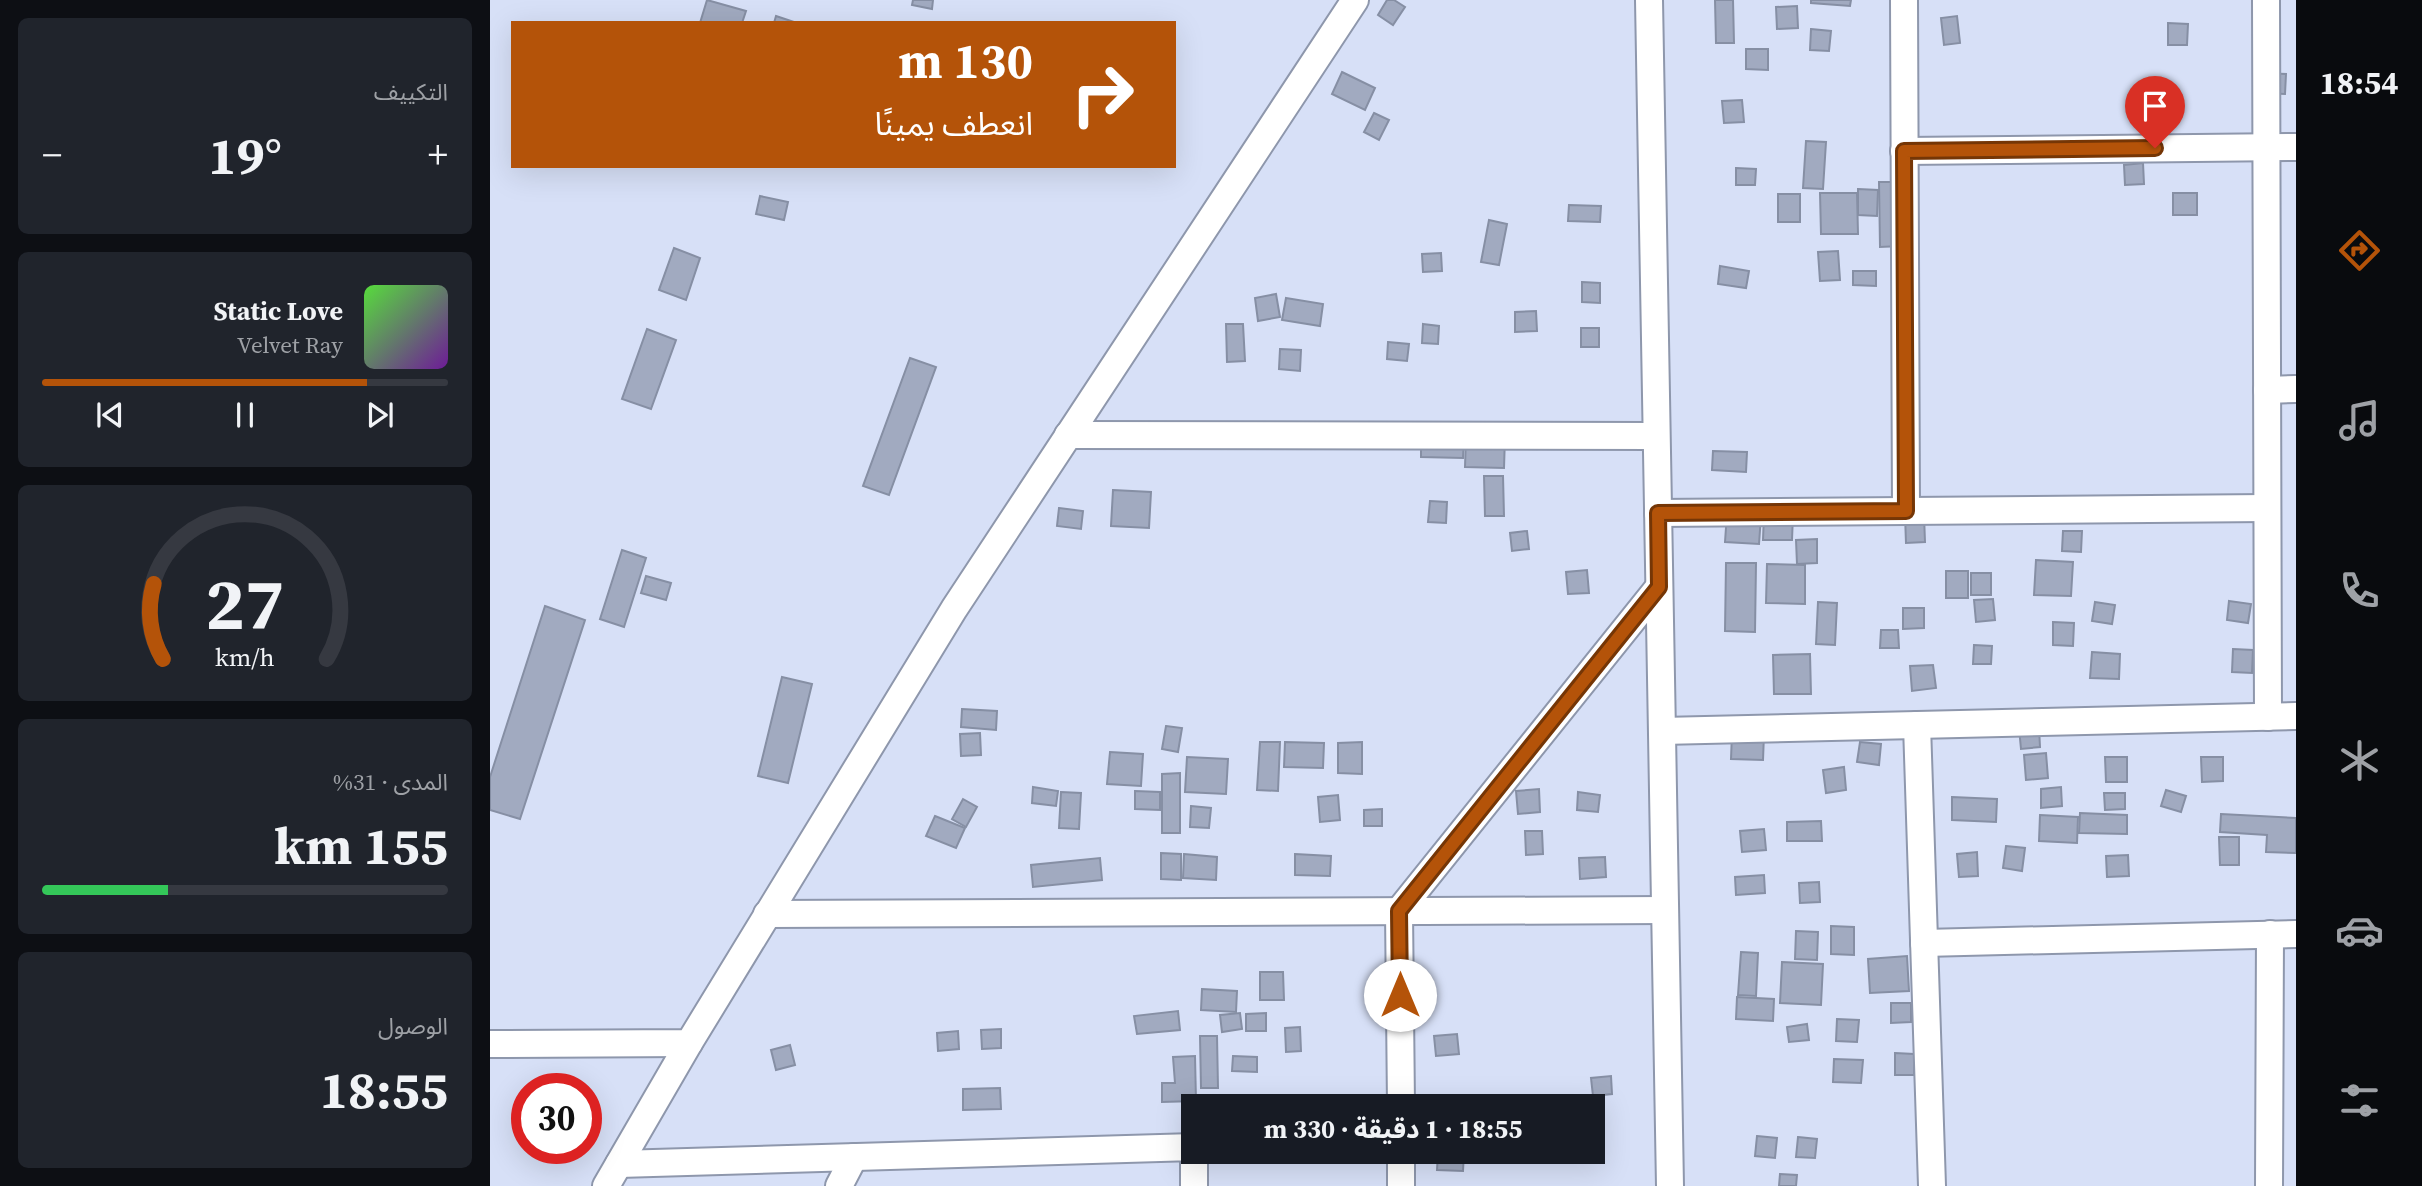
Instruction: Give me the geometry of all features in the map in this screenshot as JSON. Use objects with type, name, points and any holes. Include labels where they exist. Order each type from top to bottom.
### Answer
[{"type":"street","points":[[612,1175],[689,1043],[954,609],[1355,0]]},
{"type":"street","points":[[1648,0],[1670,1186]]},
{"type":"street","points":[[1904,0],[1906,511]]},
{"type":"street","points":[[2266,0],[2268,717]]},
{"type":"street","points":[[1904,151],[2296,147]]},
{"type":"street","points":[[2267,390],[2296,389]]},
{"type":"street","points":[[1068,436],[1656,436]]},
{"type":"street","points":[[1658,513],[2267,509]]},
{"type":"street","points":[[1401,1094],[1399,911],[1659,587]]},
{"type":"street","points":[[1662,731],[2296,716]]},
{"type":"street","points":[[1917,725],[1931,1186]]},
{"type":"street","points":[[767,914],[1665,909]]},
{"type":"street","points":[[2269,1186],[2270,934]]},
{"type":"street","points":[[1924,943],[2296,934]]},
{"type":"street","points":[[490,1044],[689,1043]]},
{"type":"street","points":[[612,1175],[854,1157],[1194,1147],[1194,1186]]},
{"type":"street","points":[[839,1186],[854,1157]]},
{"type":"street","points":[[1401,1164],[1401,1186]]},
{"type":"building","points":[[707,0],[746,11],[743,21],[701,21]]},
{"type":"building","points":[[913,0],[933,0],[932,9],[912,5]]},
{"type":"building","points":[[1387,0],[1394,0],[1405,7],[1393,25],[1378,15]]},
{"type":"building","points":[[1715,0],[1733,0],[1734,43],[1716,43]]},
{"type":"building","points":[[1811,0],[1851,0],[1850,6],[1811,3]]},
{"type":"building","points":[[1797,6],[1798,28],[1777,29],[1776,7]]},
{"type":"building","points":[[776,16],[791,21],[775,21]]},
{"type":"building","points":[[1957,16],[1960,43],[1944,45],[1941,18]]},
{"type":"building","points":[[2168,23],[2188,24],[2187,45],[2168,45]]},
{"type":"building","points":[[1811,29],[1831,31],[1829,51],[1810,50]]},
{"type":"building","points":[[1746,49],[1768,49],[1768,70],[1746,69]]},
{"type":"building","points":[[1342,72],[1375,88],[1365,110],[1332,94]]},
{"type":"building","points":[[2260,73],[2286,74],[2285,94],[2259,93]]},
{"type":"building","points":[[1742,100],[1744,122],[1724,123],[1722,101]]},
{"type":"building","points":[[1374,113],[1389,120],[1379,140],[1364,132]]},
{"type":"building","points":[[1806,141],[1826,142],[1823,189],[1803,188]]},
{"type":"building","points":[[2143,163],[2144,184],[2125,185],[2124,165]]},
{"type":"building","points":[[1736,168],[1756,169],[1755,185],[1736,185]]},
{"type":"building","points":[[1879,182],[1900,182],[1901,246],[1880,247]]},
{"type":"building","points":[[1858,189],[1878,190],[1877,216],[1858,215]]},
{"type":"building","points":[[1820,193],[1857,193],[1858,234],[1821,234]]},
{"type":"building","points":[[2173,193],[2197,193],[2197,215],[2173,215]]},
{"type":"building","points":[[1778,194],[1800,194],[1800,222],[1778,222]]},
{"type":"building","points":[[760,196],[788,202],[784,220],[756,214]]},
{"type":"building","points":[[1569,205],[1601,206],[1600,222],[1568,221]]},
{"type":"building","points":[[1489,220],[1507,224],[1499,265],[1481,262]]},
{"type":"building","points":[[674,248],[700,258],[686,300],[659,290]]},
{"type":"building","points":[[1838,251],[1840,280],[1820,281],[1818,252]]},
{"type":"building","points":[[1441,253],[1442,271],[1423,272],[1422,254]]},
{"type":"building","points":[[1720,266],[1749,271],[1746,288],[1718,284]]},
{"type":"building","points":[[1853,271],[1876,271],[1876,286],[1853,285]]},
{"type":"building","points":[[1582,282],[1600,283],[1600,303],[1582,302]]},
{"type":"building","points":[[1276,294],[1280,317],[1258,321],[1255,298]]},
{"type":"building","points":[[1286,298],[1323,304],[1320,326],[1282,320]]},
{"type":"building","points":[[1536,311],[1537,331],[1515,332],[1515,312]]},
{"type":"building","points":[[1226,324],[1243,324],[1245,361],[1227,362]]},
{"type":"building","points":[[1423,324],[1439,326],[1438,344],[1422,343]]},
{"type":"building","points":[[1581,328],[1599,328],[1599,347],[1581,347]]},
{"type":"building","points":[[647,329],[676,340],[651,409],[622,399]]},
{"type":"building","points":[[1388,342],[1409,344],[1407,361],[1387,359]]},
{"type":"building","points":[[1280,349],[1301,350],[1300,371],[1279,369]]},
{"type":"building","points":[[910,358],[936,367],[889,495],[863,486]]},
{"type":"building","points":[[1466,435],[1505,436],[1504,468],[1465,467]]},
{"type":"building","points":[[1421,436],[1464,437],[1463,458],[1421,457]]},
{"type":"building","points":[[1713,451],[1747,452],[1746,472],[1712,470]]},
{"type":"building","points":[[1484,476],[1503,476],[1504,516],[1485,516]]},
{"type":"building","points":[[1113,490],[1151,492],[1149,528],[1111,526]]},
{"type":"building","points":[[1430,501],[1447,502],[1446,523],[1428,522]]},
{"type":"building","points":[[1059,508],[1083,511],[1081,529],[1057,526]]},
{"type":"building","points":[[1727,513],[1761,516],[1759,544],[1725,542]]},
{"type":"building","points":[[1764,514],[1793,515],[1792,540],[1763,540]]},
{"type":"building","points":[[1905,515],[1924,515],[1925,542],[1906,543]]},
{"type":"building","points":[[1527,531],[1529,549],[1512,551],[1510,533]]},
{"type":"building","points":[[2063,531],[2082,531],[2081,552],[2062,551]]},
{"type":"building","points":[[1817,539],[1817,563],[1797,564],[1796,540]]},
{"type":"building","points":[[622,550],[646,558],[624,627],[600,619]]},
{"type":"building","points":[[2036,560],[2073,562],[2071,596],[2034,595]]},
{"type":"building","points":[[1726,563],[1756,563],[1755,632],[1725,631]]},
{"type":"building","points":[[1767,564],[1805,565],[1805,604],[1766,603]]},
{"type":"building","points":[[1587,570],[1589,593],[1568,594],[1566,572]]},
{"type":"building","points":[[1946,571],[1968,571],[1968,598],[1946,598]]},
{"type":"building","points":[[1971,573],[1991,573],[1991,595],[1971,595]]},
{"type":"building","points":[[646,576],[671,583],[666,600],[641,593]]},
{"type":"building","points":[[1993,599],[1995,620],[1976,622],[1974,600]]},
{"type":"building","points":[[2229,601],[2251,604],[2248,623],[2227,620]]},
{"type":"building","points":[[1818,602],[1837,603],[1835,645],[1816,644]]},
{"type":"building","points":[[2095,602],[2115,605],[2112,624],[2092,621]]},
{"type":"building","points":[[545,606],[585,620],[520,819],[490,810],[490,777]]},
{"type":"building","points":[[1903,608],[1924,608],[1924,628],[1903,629]]},
{"type":"building","points":[[2053,622],[2074,623],[2073,646],[2053,645]]},
{"type":"building","points":[[1881,630],[1898,630],[1899,648],[1880,648]]},
{"type":"building","points":[[1974,645],[1992,646],[1991,664],[1973,664]]},
{"type":"building","points":[[2233,649],[2253,650],[2252,673],[2232,672]]},
{"type":"building","points":[[2092,652],[2120,654],[2119,679],[2090,678]]},
{"type":"building","points":[[1810,654],[1811,694],[1774,694],[1773,655]]},
{"type":"building","points":[[1933,665],[1936,688],[1912,691],[1910,666]]},
{"type":"building","points":[[782,677],[812,684],[788,783],[758,776]]},
{"type":"building","points":[[962,709],[997,711],[996,730],[961,727]]},
{"type":"building","points":[[1166,726],[1182,728],[1178,752],[1162,749]]},
{"type":"building","points":[[2039,727],[2040,747],[2021,749],[2019,728]]},
{"type":"building","points":[[980,733],[981,755],[961,756],[960,734]]},
{"type":"building","points":[[1732,733],[1764,734],[1763,760],[1731,759]]},
{"type":"building","points":[[1260,742],[1280,742],[1278,791],[1257,790]]},
{"type":"building","points":[[1285,742],[1324,743],[1323,768],[1284,767]]},
{"type":"building","points":[[1362,742],[1362,774],[1338,773],[1338,743]]},
{"type":"building","points":[[1860,742],[1881,744],[1879,765],[1857,762]]},
{"type":"building","points":[[1110,752],[1143,754],[1141,786],[1107,784]]},
{"type":"building","points":[[2046,753],[2048,778],[2026,780],[2024,755]]},
{"type":"building","points":[[1187,757],[1228,759],[1226,794],[1185,792]]},
{"type":"building","points":[[2105,757],[2127,757],[2127,782],[2106,782]]},
{"type":"building","points":[[2201,757],[2223,757],[2223,781],[2202,782]]},
{"type":"building","points":[[1844,767],[1846,790],[1826,793],[1823,770]]},
{"type":"building","points":[[1180,773],[1180,833],[1162,833],[1162,774]]},
{"type":"building","points":[[1033,787],[1058,791],[1056,806],[1032,803]]},
{"type":"building","points":[[2061,787],[2062,806],[2041,808],[2041,789]]},
{"type":"building","points":[[1539,789],[1540,812],[1518,814],[1516,791]]},
{"type":"building","points":[[2166,790],[2186,796],[2181,812],[2161,806]]},
{"type":"building","points":[[1135,791],[1160,792],[1160,810],[1135,809]]},
{"type":"building","points":[[1061,792],[1081,793],[1079,829],[1059,828]]},
{"type":"building","points":[[1578,792],[1600,795],[1598,812],[1577,810]]},
{"type":"building","points":[[2104,793],[2125,793],[2125,809],[2105,810]]},
{"type":"building","points":[[1338,795],[1340,820],[1320,822],[1318,797]]},
{"type":"building","points":[[1952,797],[1997,799],[1996,822],[1952,820]]},
{"type":"building","points":[[963,799],[977,807],[966,827],[952,819]]},
{"type":"building","points":[[1191,806],[1211,808],[1209,828],[1190,827]]},
{"type":"building","points":[[1382,809],[1382,826],[1364,826],[1364,810]]},
{"type":"building","points":[[2080,813],[2127,815],[2127,834],[2079,833]]},
{"type":"building","points":[[2221,814],[2296,818],[2296,853],[2266,852],[2267,835],[2220,832]]},
{"type":"building","points":[[2040,815],[2078,817],[2077,843],[2039,841]]},
{"type":"building","points":[[935,816],[965,828],[956,848],[926,836]]},
{"type":"building","points":[[1821,821],[1822,841],[1787,841],[1787,822]]},
{"type":"building","points":[[1764,829],[1766,850],[1742,852],[1740,831]]},
{"type":"building","points":[[1525,831],[1542,831],[1543,854],[1526,855]]},
{"type":"building","points":[[2219,837],[2239,837],[2239,865],[2220,865]]},
{"type":"building","points":[[2006,846],[2025,848],[2022,871],[2003,868]]},
{"type":"building","points":[[1977,852],[1978,876],[1959,877],[1957,854]]},
{"type":"building","points":[[1161,853],[1181,854],[1181,880],[1161,879]]},
{"type":"building","points":[[1184,854],[1217,857],[1216,880],[1183,878]]},
{"type":"building","points":[[1295,854],[1331,856],[1330,876],[1295,875]]},
{"type":"building","points":[[2128,855],[2129,876],[2107,877],[2106,856]]},
{"type":"building","points":[[1605,857],[1606,877],[1580,879],[1579,858]]},
{"type":"building","points":[[1100,858],[1102,880],[1033,887],[1031,865]]},
{"type":"building","points":[[1764,875],[1765,893],[1736,895],[1735,877]]},
{"type":"building","points":[[1819,882],[1820,902],[1800,903],[1799,883]]},
{"type":"building","points":[[1831,926],[1854,927],[1854,955],[1831,954]]},
{"type":"building","points":[[1796,931],[1818,932],[1817,960],[1795,959]]},
{"type":"building","points":[[1741,952],[1758,953],[1756,996],[1738,995]]},
{"type":"building","points":[[1907,956],[1909,991],[1870,993],[1868,959]]},
{"type":"building","points":[[1782,962],[1823,964],[1821,1005],[1780,1003]]},
{"type":"building","points":[[1260,972],[1283,972],[1284,1000],[1260,1000]]},
{"type":"building","points":[[1202,989],[1237,991],[1236,1012],[1201,1010]]},
{"type":"building","points":[[1737,997],[1774,999],[1773,1021],[1736,1019]]},
{"type":"building","points":[[1891,1003],[1911,1003],[1911,1022],[1891,1023]]},
{"type":"building","points":[[1178,1011],[1180,1030],[1137,1034],[1134,1016]]},
{"type":"building","points":[[1240,1013],[1242,1029],[1222,1032],[1220,1015]]},
{"type":"building","points":[[1266,1013],[1266,1031],[1246,1031],[1246,1014]]},
{"type":"building","points":[[1837,1019],[1859,1020],[1857,1042],[1836,1041]]},
{"type":"building","points":[[1807,1024],[1809,1040],[1789,1042],[1787,1027]]},
{"type":"building","points":[[1300,1027],[1301,1051],[1286,1052],[1285,1028]]},
{"type":"building","points":[[1001,1029],[1001,1048],[982,1049],[981,1030]]},
{"type":"building","points":[[958,1031],[959,1049],[938,1051],[937,1033]]},
{"type":"building","points":[[1457,1034],[1459,1054],[1436,1056],[1434,1036]]},
{"type":"building","points":[[1200,1036],[1217,1036],[1218,1088],[1201,1088]]},
{"type":"building","points":[[790,1045],[795,1065],[776,1070],[771,1050]]},
{"type":"building","points":[[1895,1053],[1914,1054],[1914,1075],[1895,1075]]},
{"type":"building","points":[[1195,1056],[1196,1094],[1181,1094],[1181,1101],[1162,1102],[1162,1083],[1175,1083],[1173,1057]]},
{"type":"building","points":[[1233,1056],[1257,1057],[1257,1072],[1232,1071]]},
{"type":"building","points":[[1834,1059],[1863,1060],[1861,1083],[1833,1082]]},
{"type":"building","points":[[1611,1076],[1612,1094],[1593,1094],[1591,1078]]},
{"type":"building","points":[[1000,1088],[1001,1109],[963,1110],[963,1089]]},
{"type":"building","points":[[1757,1136],[1777,1138],[1775,1158],[1755,1156]]},
{"type":"building","points":[[1798,1137],[1817,1139],[1815,1158],[1796,1157]]},
{"type":"building","points":[[1437,1164],[1463,1164],[1463,1171],[1437,1170]]},
{"type":"building","points":[[1780,1174],[1797,1175],[1796,1186],[1779,1186]]},
{"type":"route","points":[[1400,995],[1399,911],[1659,587],[1658,513],[1906,511],[1904,151],[2155,148]]}]
